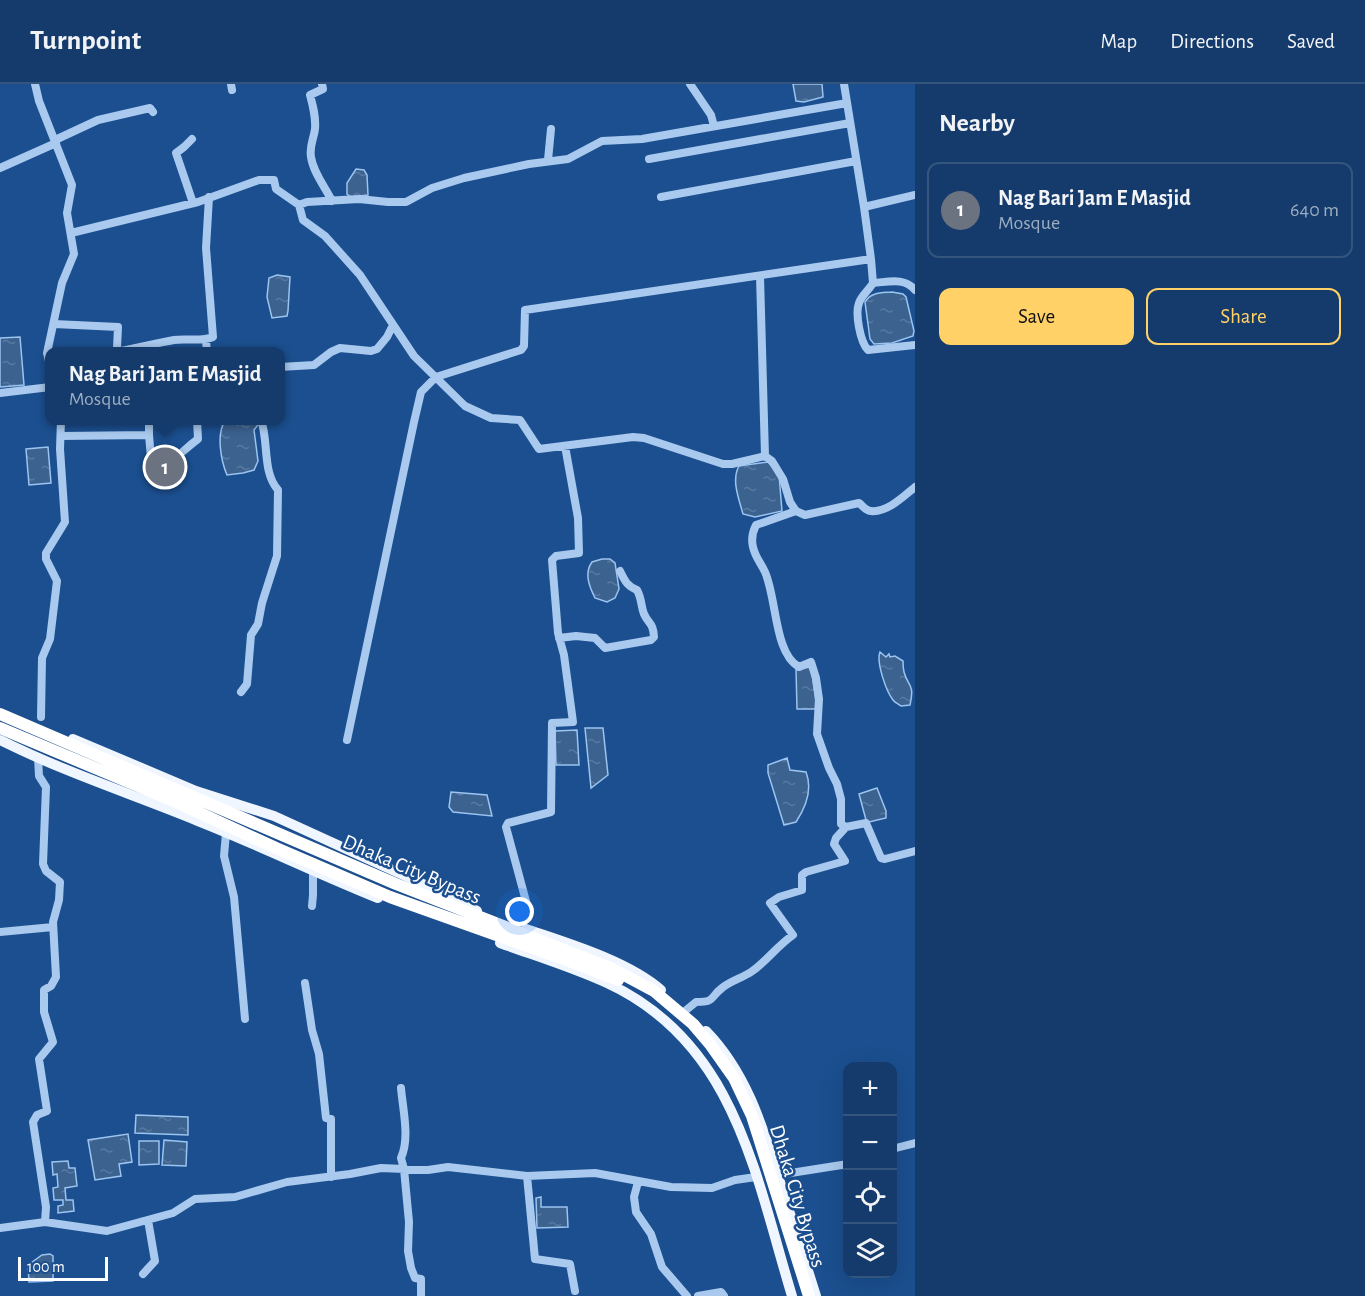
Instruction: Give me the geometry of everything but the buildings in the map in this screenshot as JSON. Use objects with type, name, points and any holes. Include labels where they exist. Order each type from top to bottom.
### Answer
[{"type":"highway","name":"Dhaka City Bypass","points":[[0,714],[233,812],[396,884],[613,969],[654,991],[693,1024],[734,1078],[752,1116],[808,1296]]},
{"type":"highway","name":"Dhaka City Bypass","points":[[0,728],[176,802],[390,897],[610,976],[651,998],[677,1019],[704,1047],[728,1083],[746,1119],[802,1296]]},
{"type":"main road","points":[[0,710],[196,791],[273,816],[447,895],[477,911],[566,943],[635,973],[657,987],[715,1040],[738,1074],[759,1115],[816,1296]]},
{"type":"main road","points":[[0,740],[226,833],[313,872],[588,975],[607,983],[646,1006],[682,1036],[708,1068],[728,1100],[756,1177],[792,1296]]},
{"type":"street","points":[[35,84],[72,186],[67,213],[74,254],[62,283],[48,347]]},
{"type":"street","points":[[322,84],[323,89],[310,95],[315,131],[311,141],[311,156],[314,168],[332,201]]},
{"type":"street","points":[[690,84],[711,115],[714,126]]},
{"type":"street","points":[[844,84],[864,207],[873,283],[858,306],[860,335],[868,350],[915,345]]},
{"type":"street","points":[[298,205],[308,202],[359,199],[406,202],[432,188],[464,178],[548,160],[568,159],[602,141],[642,139],[847,103]]},
{"type":"street","points":[[0,168],[98,120],[150,108],[153,112]]},
{"type":"street","points":[[649,159],[850,123]]},
{"type":"street","points":[[548,160],[551,129]]},
{"type":"street","points":[[192,139],[176,153],[193,203]]},
{"type":"street","points":[[661,197],[856,161]]},
{"type":"street","points":[[71,233],[193,203],[259,180],[274,180],[276,189],[298,205],[303,220],[325,236],[360,275],[414,356],[465,406],[491,418],[520,420],[539,449],[633,437],[644,438],[723,464],[765,456],[772,460],[783,479],[790,502],[796,511]]},
{"type":"street","points":[[864,207],[915,195]]},
{"type":"street","points":[[147,347],[172,340],[189,338],[206,340],[213,337],[206,248],[209,197]]},
{"type":"street","points":[[347,740],[416,412],[421,392],[436,377],[521,350],[524,346],[525,310],[871,259]]},
{"type":"street","points":[[760,276],[765,456]]},
{"type":"street","points":[[873,283],[902,281],[909,283],[915,290]]},
{"type":"street","points":[[54,324],[118,327],[117,347]]},
{"type":"street","points":[[285,367],[314,365],[340,348],[377,350],[393,325]]},
{"type":"street","points":[[206,340],[207,347]]},
{"type":"street","points":[[0,393],[45,388]]},
{"type":"street","points":[[41,717],[42,658],[50,639],[57,581],[46,559],[46,553],[65,522],[61,425]]},
{"type":"street","points":[[149,425],[152,458],[175,458],[184,453],[198,440],[197,425]]},
{"type":"street","points":[[241,692],[247,684],[251,635],[258,624],[262,603],[278,556],[278,489],[272,483],[269,475],[263,425]]},
{"type":"street","points":[[61,436],[149,435]]},
{"type":"street","points":[[518,926],[524,907],[527,905],[506,827],[508,823],[551,812],[552,723],[573,722],[564,655],[559,638],[552,560],[556,556],[579,553],[578,518],[565,446]]},
{"type":"street","points":[[846,827],[841,824],[841,799],[837,784],[817,734],[819,699],[811,662],[799,667],[781,644],[775,603],[765,571],[754,554],[752,533],[756,525],[796,511],[806,514],[859,503],[873,512],[905,497],[915,487]]},
{"type":"street","points":[[559,638],[576,636],[596,638],[605,648],[651,640],[654,637],[653,624],[644,614],[642,599],[637,590],[629,587],[625,582],[621,571]]},
{"type":"street","points":[[38,757],[39,776],[46,787],[44,864],[46,871],[60,882],[53,927],[56,978],[51,986],[44,990],[44,1012],[53,1041],[39,1059],[47,1111],[37,1115],[33,1122],[46,1207],[45,1222]]},
{"type":"street","points":[[685,1011],[696,1002],[707,1002],[715,998],[721,989],[750,973],[781,943],[793,935],[770,903],[779,897],[802,890],[802,875],[806,872],[845,861],[834,844],[836,838],[846,827],[861,822],[866,823],[881,858],[915,851]]},
{"type":"street","points":[[226,833],[224,856],[232,879],[244,1019]]},
{"type":"street","points":[[312,906],[313,872]]},
{"type":"street","points":[[0,932],[53,927]]},
{"type":"street","points":[[304,983],[312,1030],[319,1054],[326,1118],[331,1119],[331,1177]]},
{"type":"street","points":[[401,1088],[407,1139],[401,1158],[408,1222],[408,1251],[415,1278],[421,1279],[421,1296]]},
{"type":"street","points":[[897,1148],[915,1143]]},
{"type":"street","points":[[778,1175],[843,1165]]},
{"type":"street","points":[[0,1228],[45,1222],[107,1231],[173,1213],[195,1199],[235,1197],[287,1182],[381,1168],[428,1170],[448,1167],[527,1176],[595,1173],[671,1187],[712,1188],[735,1180],[756,1177]]},
{"type":"street","points":[[527,1176],[535,1259],[570,1264],[575,1291]]},
{"type":"street","points":[[638,1182],[634,1197],[636,1212],[651,1234],[662,1267],[687,1296]]},
{"type":"street","points":[[143,1274],[155,1261],[148,1220]]},
{"type":"street","points":[[698,1296],[721,1292],[724,1296]]},
{"type":"water","points":[[793,84],[822,84],[823,97],[804,102],[796,101]]},
{"type":"water","points":[[356,169],[364,170],[367,175],[368,195],[351,197],[347,194],[347,183]]},
{"type":"water","points":[[277,275],[290,277],[288,311],[287,316],[272,318],[267,297],[269,278]]},
{"type":"water","points":[[892,292],[903,294],[906,297],[914,331],[913,336],[892,343],[874,344],[870,339],[865,302],[873,295]]},
{"type":"water","points":[[20,337],[24,385],[0,387],[0,338]]},
{"type":"water","points":[[258,425],[254,430],[258,461],[254,470],[227,475],[221,455],[222,426]]},
{"type":"water","points":[[48,447],[51,483],[29,485],[26,449]]},
{"type":"water","points":[[768,462],[779,475],[782,511],[755,517],[743,514],[736,483],[739,466]]},
{"type":"water","points":[[610,559],[615,563],[619,589],[615,598],[607,602],[595,598],[588,580],[588,571],[592,562]]},
{"type":"water","points":[[880,652],[886,657],[889,654],[890,657],[895,656],[903,661],[904,672],[911,689],[910,705],[901,706],[890,696],[881,669]]},
{"type":"water","points":[[811,667],[817,709],[797,709],[796,669]]},
{"type":"water","points":[[585,728],[603,728],[608,775],[591,788]]},
{"type":"water","points":[[577,730],[579,765],[556,765],[555,731]]},
{"type":"water","points":[[787,758],[790,770],[806,772],[809,792],[796,822],[784,825],[768,773],[768,765]]},
{"type":"water","points":[[877,788],[886,811],[886,818],[869,822],[866,820],[859,794]]},
{"type":"water","points":[[451,792],[487,795],[492,816],[453,812],[449,807]]},
{"type":"water","points":[[136,1115],[188,1117],[188,1135],[135,1133]]},
{"type":"water","points":[[128,1134],[132,1162],[119,1164],[121,1176],[95,1180],[88,1140]]},
{"type":"water","points":[[164,1140],[187,1142],[186,1166],[162,1165]]},
{"type":"water","points":[[139,1141],[159,1141],[159,1164],[139,1165]]},
{"type":"water","points":[[68,1161],[69,1168],[75,1168],[77,1186],[65,1188],[66,1200],[73,1200],[74,1211],[58,1213],[58,1206],[63,1205],[63,1200],[54,1200],[53,1188],[58,1187],[57,1174],[53,1175],[52,1162]]},
{"type":"water","points":[[541,1197],[541,1207],[567,1207],[568,1227],[537,1228],[536,1198]]},
{"type":"water","points":[[42,1255],[53,1256],[53,1281],[29,1282],[28,1265]]},
{"type":"place","name":"Nag Bari Jam E Masjid","points":[[165,467]]}]
